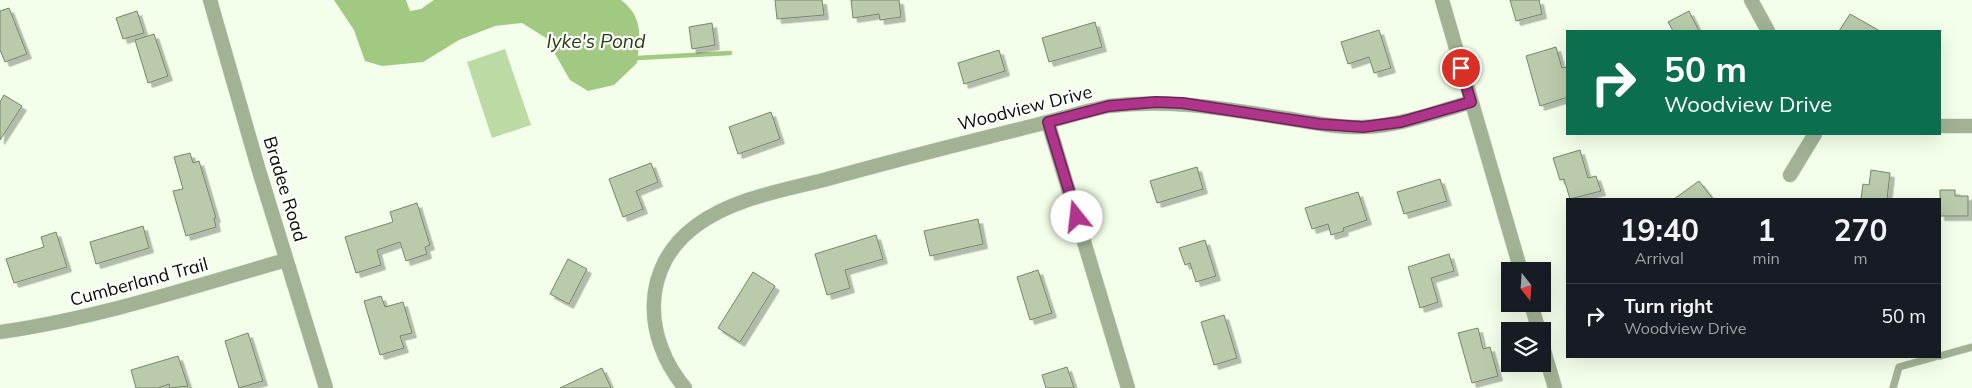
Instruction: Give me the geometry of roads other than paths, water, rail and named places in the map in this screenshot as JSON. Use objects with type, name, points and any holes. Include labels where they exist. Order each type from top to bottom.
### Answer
[{"type":"street","name":"Bradee Road","points":[[210,0],[286,260],[326,388]]},
{"type":"street","points":[[1442,0],[1518,262]]},
{"type":"street","points":[[1751,0],[1767,30]]},
{"type":"street","name":"Woodview Drive","points":[[685,388],[665,357],[657,337],[653,315],[658,275],[681,240],[696,226],[730,207],[910,156],[1109,106],[1156,102],[1182,103],[1319,124],[1363,127],[1401,122],[1471,102]]},
{"type":"street","points":[[1048,122],[1128,388]]},
{"type":"street","points":[[1941,126],[1972,126]]},
{"type":"street","points":[[1790,175],[1814,135]]},
{"type":"street","name":"Cumberland Trail","points":[[0,332],[38,327],[87,317],[286,260]]},
{"type":"street","points":[[1550,372],[1555,388]]},
{"type":"lane","points":[[1941,355],[1972,347]]},
{"type":"lane","points":[[1893,388],[1899,367],[1932,358]]},
{"type":"water","name":"Iyke's Pond","points":[[334,0],[406,0],[410,11],[421,9],[434,0],[621,0],[634,13],[639,28],[637,63],[614,85],[588,91],[570,80],[546,38],[522,23],[495,26],[459,40],[423,62],[382,66],[365,61],[354,30]]},
{"type":"waterway","points":[[637,58],[730,53]]}]
